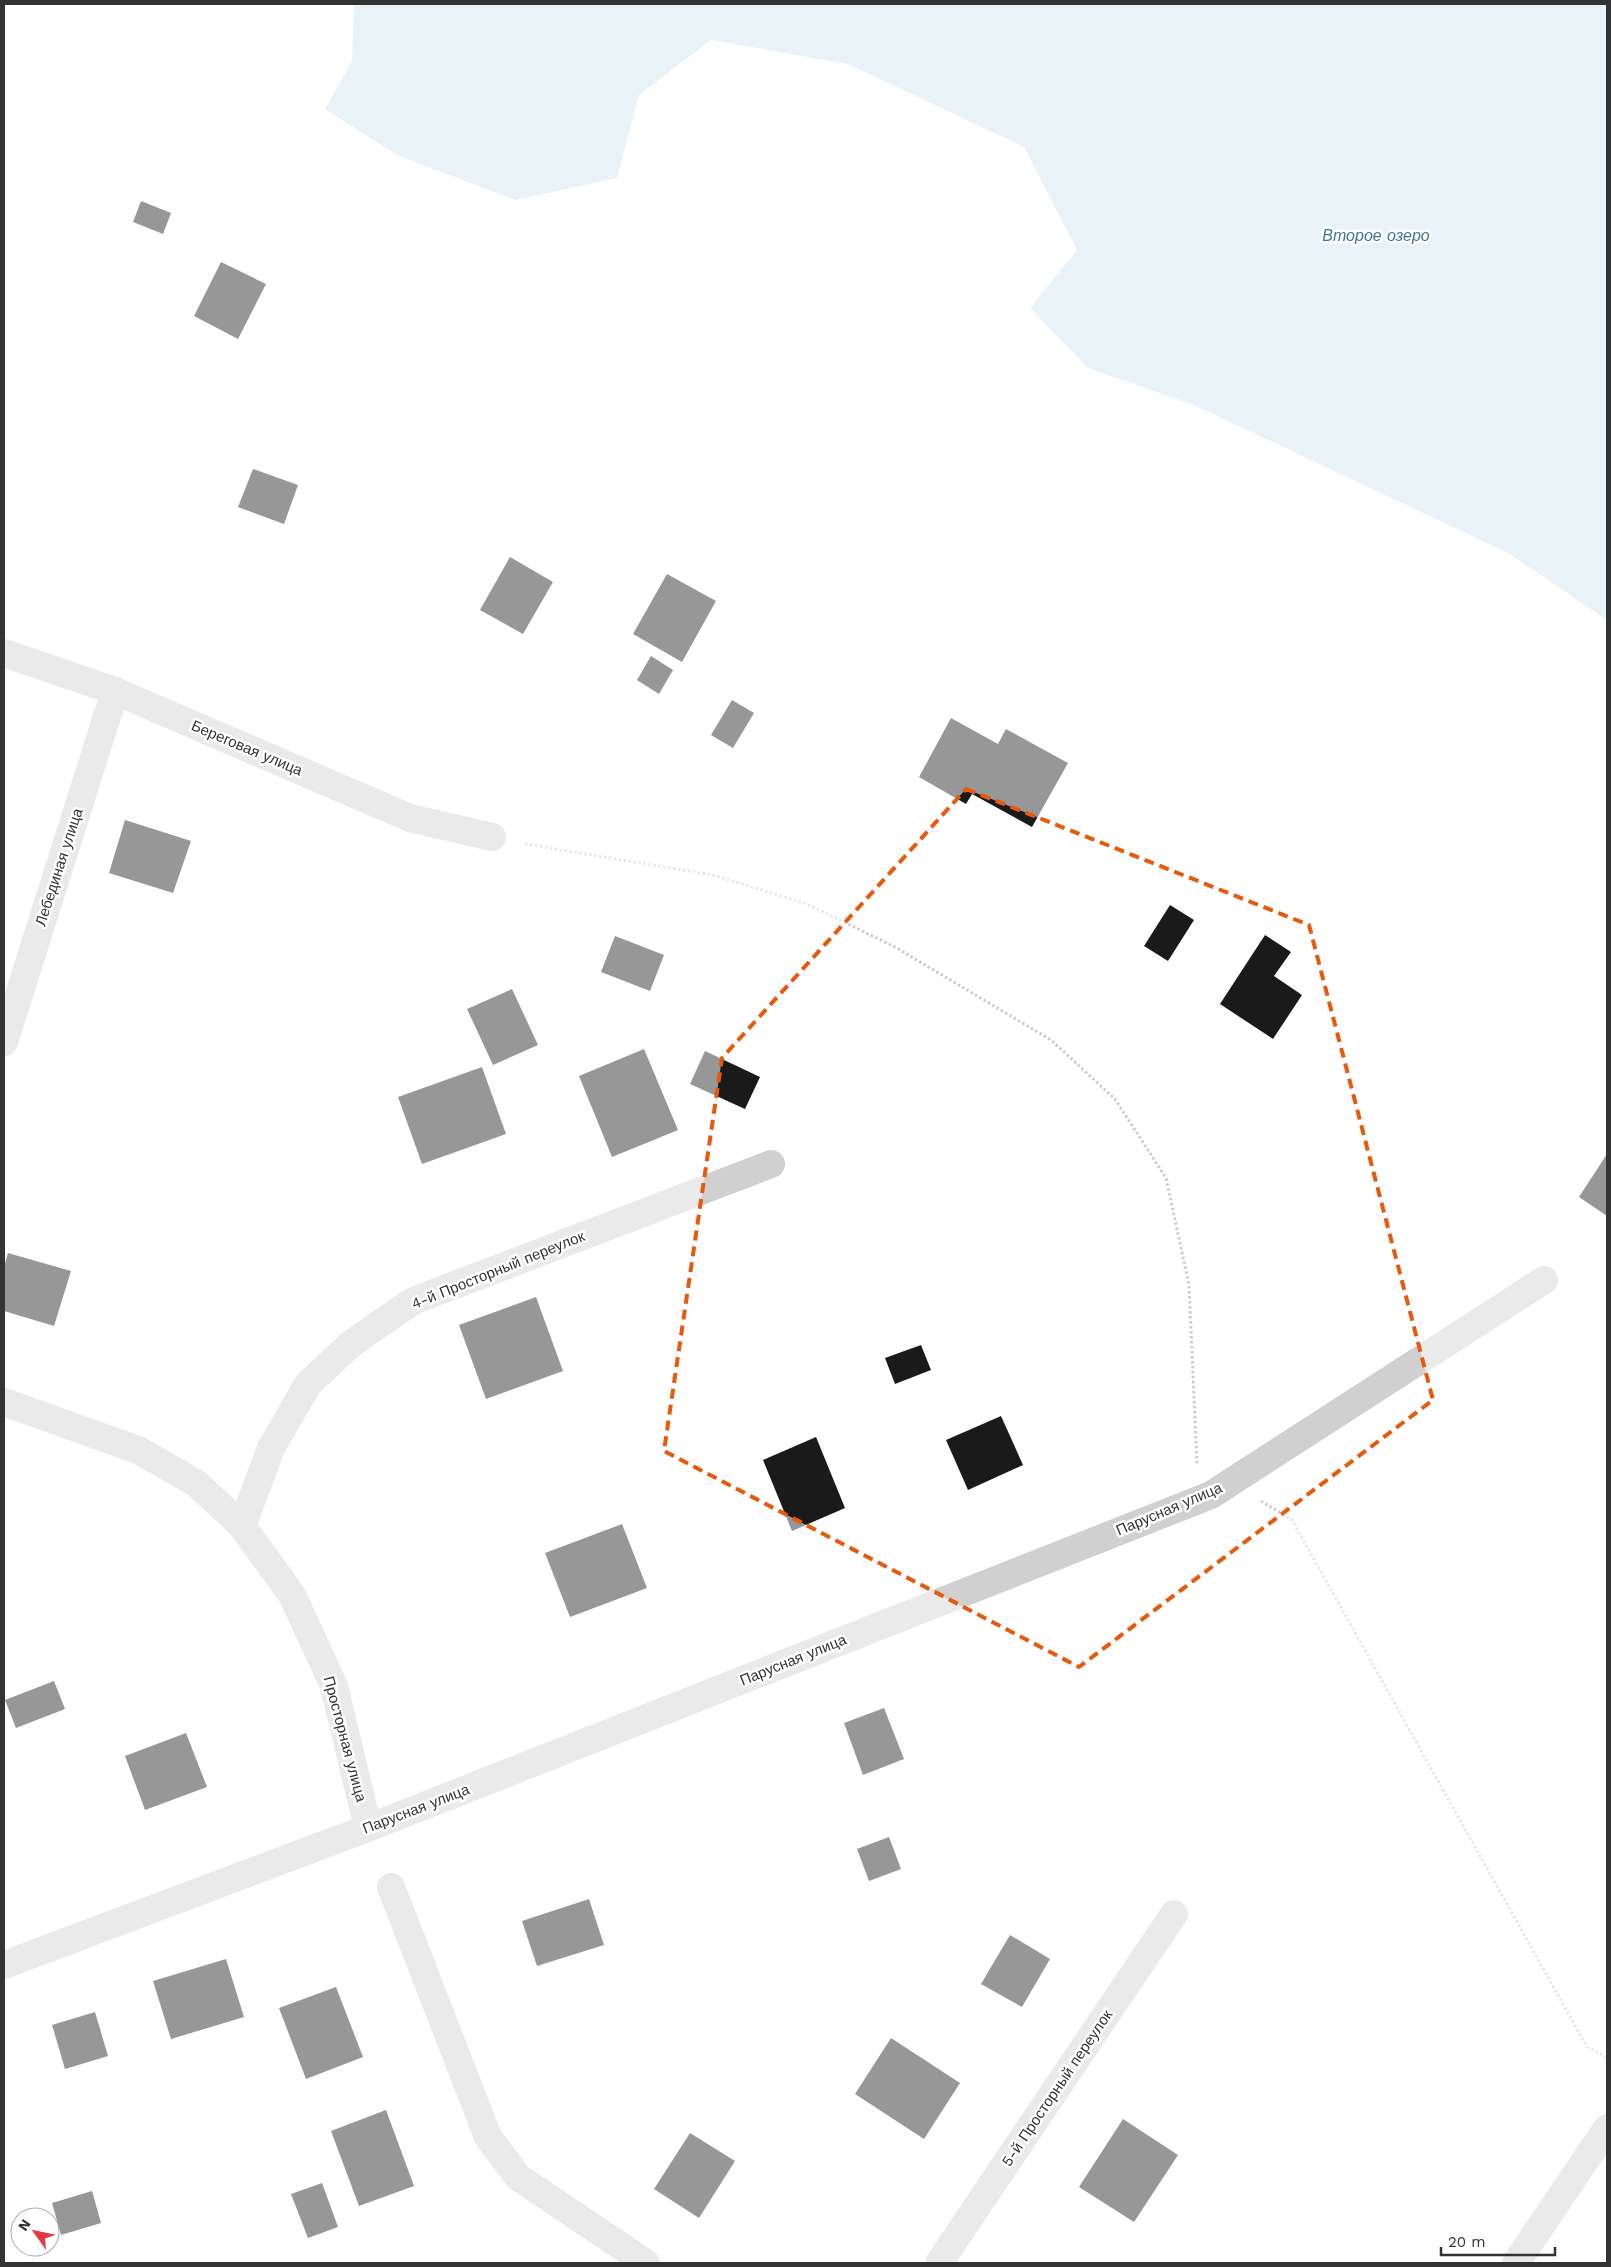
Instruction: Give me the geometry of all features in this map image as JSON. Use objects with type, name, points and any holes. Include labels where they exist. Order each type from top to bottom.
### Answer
[{"type":"street","name":"Береговая улица","points":[[4,653],[115,691],[410,818],[492,837]]},
{"type":"street","name":"Лебединая улица","points":[[4,1042],[115,691]]},
{"type":"street","name":"4-й Просторный переулок","points":[[242,1526],[271,1448],[308,1384],[359,1338],[414,1301],[771,1164]]},
{"type":"street","name":"Парусная улица","points":[[4,1965],[368,1828],[1211,1495],[1544,1280]]},
{"type":"street","name":"Просторная улица","points":[[4,1402],[138,1450],[196,1483],[242,1526],[292,1595],[334,1686],[368,1828]]},
{"type":"street","points":[[391,1887],[488,2137],[518,2177],[646,2263]]},
{"type":"street","name":"5-й Просторный переулок","points":[[939,2263],[1174,1914]]},
{"type":"street","points":[[1516,2263],[1607,2128]]},
{"type":"path","points":[[492,837],[550,850],[713,875],[807,904],[896,948],[1050,1040],[1115,1099],[1166,1178],[1189,1285],[1198,1478],[1211,1495],[1260,1501],[1292,1520],[1587,2047],[1607,2057]]},
{"type":"highlighted area","points":[[966,789],[1309,925],[1433,1400],[1079,1667],[664,1451],[722,1058]]},
{"type":"water","name":"Второе озеро","points":[[354,4],[1607,4],[1607,620],[1508,553],[1194,405],[1088,368],[1030,308],[1077,250],[1024,147],[848,64],[711,40],[639,95],[617,178],[515,200],[397,155],[325,109],[352,61]]},
{"type":"building","points":[[141,201],[171,213],[163,234],[133,222]]},
{"type":"building","points":[[221,262],[266,284],[238,339],[194,316]]},
{"type":"building","points":[[253,469],[298,485],[284,524],[238,507]]},
{"type":"building","points":[[510,557],[553,582],[523,634],[480,610]]},
{"type":"building","points":[[667,574],[716,601],[682,662],[633,634]]},
{"type":"building","points":[[651,656],[673,670],[659,694],[637,680]]},
{"type":"building","points":[[732,700],[754,713],[733,748],[711,735]]},
{"type":"building","points":[[951,718],[998,744],[1006,729],[1068,763],[1032,827],[972,794],[966,804],[919,777]]},
{"type":"building","points":[[125,820],[191,841],[173,893],[109,873]]},
{"type":"building","points":[[1170,905],[1194,920],[1168,961],[1144,946]]},
{"type":"building","points":[[1265,935],[1291,952],[1274,976],[1302,995],[1273,1039],[1220,1004]]},
{"type":"building","points":[[615,936],[664,955],[650,991],[601,972]]},
{"type":"building","points":[[512,989],[538,1045],[493,1065],[467,1009]]},
{"type":"building","points":[[644,1049],[678,1130],[612,1157],[579,1076]]},
{"type":"building","points":[[705,1051],[760,1077],[745,1109],[690,1084]]},
{"type":"building","points":[[482,1067],[506,1134],[422,1164],[398,1097]]},
{"type":"building","points":[[1607,1154],[1607,1216],[1579,1197]]},
{"type":"building","points":[[8,1253],[71,1271],[54,1326],[4,1311],[4,1267]]},
{"type":"building","points":[[536,1297],[563,1371],[486,1399],[459,1325]]},
{"type":"building","points":[[921,1345],[931,1370],[895,1384],[885,1358]]},
{"type":"building","points":[[1001,1416],[1023,1465],[968,1490],[946,1440]]},
{"type":"building","points":[[816,1437],[845,1508],[792,1531],[763,1460]]},
{"type":"building","points":[[622,1524],[647,1588],[570,1617],[545,1553]]},
{"type":"building","points":[[54,1681],[65,1709],[16,1728],[5,1700]]},
{"type":"building","points":[[884,1708],[904,1759],[863,1775],[844,1723]]},
{"type":"building","points":[[186,1733],[207,1787],[145,1810],[125,1756]]},
{"type":"building","points":[[889,1837],[901,1869],[869,1881],[857,1849]]},
{"type":"building","points":[[589,1899],[604,1945],[537,1966],[522,1921]]},
{"type":"building","points":[[1010,1935],[1050,1959],[1022,2007],[981,1984]]},
{"type":"building","points":[[226,1959],[244,2017],[171,2039],[153,1981]]},
{"type":"building","points":[[336,1987],[363,2057],[306,2079],[279,2008]]},
{"type":"building","points":[[95,2012],[108,2056],[65,2069],[52,2025]]},
{"type":"building","points":[[891,2038],[960,2083],[924,2139],[855,2094]]},
{"type":"building","points":[[386,2110],[414,2186],[359,2206],[331,2131]]},
{"type":"building","points":[[1123,2119],[1178,2155],[1134,2222],[1079,2187]]},
{"type":"building","points":[[690,2133],[735,2161],[699,2218],[654,2189]]},
{"type":"building","points":[[322,2183],[338,2227],[308,2238],[291,2194]]},
{"type":"building","points":[[92,2191],[101,2223],[61,2235],[60,2207],[53,2207],[52,2203]]}]
